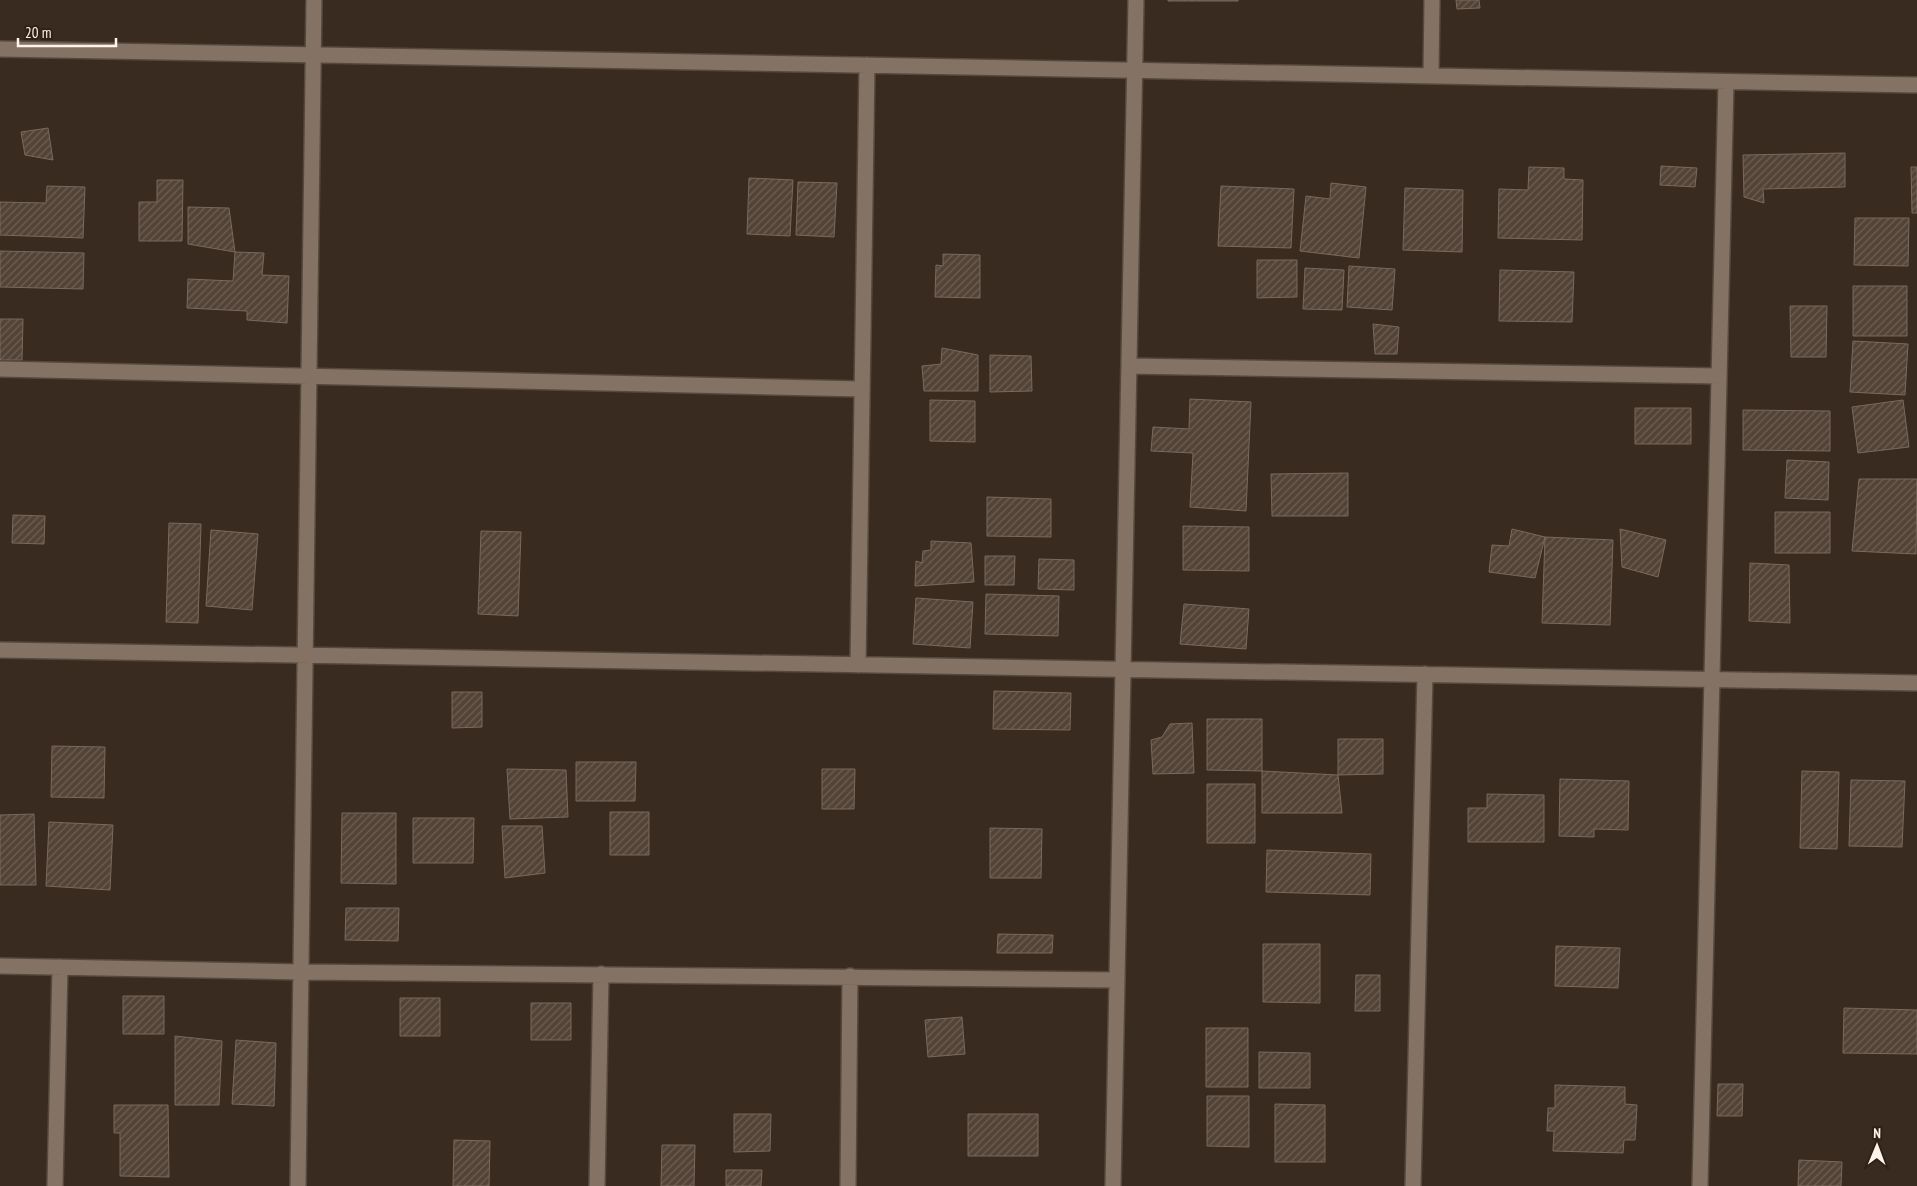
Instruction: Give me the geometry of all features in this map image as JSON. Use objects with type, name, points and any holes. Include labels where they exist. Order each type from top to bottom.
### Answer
[{"type":"street","points":[[298,1186],[314,0]]},
{"type":"street","points":[[1113,1186],[1136,0]]},
{"type":"street","points":[[1431,76],[1432,0]]},
{"type":"street","points":[[0,49],[1917,85]]},
{"type":"street","points":[[858,665],[867,65]]},
{"type":"street","points":[[1700,1186],[1726,82]]},
{"type":"street","points":[[1128,366],[1719,376]]},
{"type":"street","points":[[0,369],[861,389]]},
{"type":"street","points":[[0,650],[1917,683]]},
{"type":"street","points":[[1412,1186],[1425,674]]},
{"type":"street","points":[[0,966],[300,972],[1117,980]]},
{"type":"street","points":[[55,1186],[60,966]]},
{"type":"street","points":[[597,1186],[601,974]]},
{"type":"street","points":[[848,1186],[850,976]]},
{"type":"building","points":[[1238,0],[1238,1],[1168,1]]},
{"type":"building","points":[[1456,0],[1479,0],[1480,8],[1457,9]]},
{"type":"building","points":[[48,128],[53,160],[25,155],[21,132]]},
{"type":"building","points":[[1845,153],[1845,187],[1763,189],[1764,203],[1744,197],[1743,155]]},
{"type":"building","points":[[1661,166],[1697,168],[1695,187],[1660,185]]},
{"type":"building","points":[[1529,167],[1564,168],[1564,179],[1583,180],[1582,240],[1498,238],[1499,189],[1528,190]]},
{"type":"building","points":[[1911,167],[1917,167],[1917,213],[1912,213]]},
{"type":"building","points":[[749,178],[793,180],[790,236],[747,234]]},
{"type":"building","points":[[157,180],[183,180],[182,241],[139,241],[139,202],[157,202]]},
{"type":"building","points":[[798,182],[837,183],[834,237],[796,235]]},
{"type":"building","points":[[1331,183],[1366,187],[1359,258],[1300,251],[1306,196],[1330,199]]},
{"type":"building","points":[[47,186],[85,187],[83,238],[0,235],[0,202],[46,203]]},
{"type":"building","points":[[1221,186],[1294,189],[1291,248],[1218,246]]},
{"type":"building","points":[[1405,188],[1463,190],[1462,252],[1403,250]]},
{"type":"building","points":[[188,207],[229,208],[235,252],[188,244]]},
{"type":"building","points":[[1855,218],[1909,218],[1908,266],[1854,265]]},
{"type":"building","points":[[0,251],[84,253],[83,289],[0,287]]},
{"type":"building","points":[[235,252],[264,253],[262,275],[289,276],[287,323],[247,320],[247,311],[187,308],[188,279],[233,281]]},
{"type":"building","points":[[943,254],[980,255],[980,298],[935,297],[936,265],[943,266]]},
{"type":"building","points":[[1257,260],[1297,260],[1297,297],[1257,298]]},
{"type":"building","points":[[1349,266],[1395,269],[1392,310],[1347,307]]},
{"type":"building","points":[[1305,268],[1344,270],[1342,310],[1303,309]]},
{"type":"building","points":[[1500,270],[1574,272],[1572,322],[1499,321]]},
{"type":"building","points":[[1853,286],[1907,286],[1907,336],[1853,336]]},
{"type":"building","points":[[1790,306],[1827,306],[1826,357],[1791,357]]},
{"type":"building","points":[[0,319],[23,319],[22,360],[0,360]]},
{"type":"building","points":[[1373,324],[1399,327],[1397,354],[1375,354]]},
{"type":"building","points":[[1853,341],[1908,344],[1905,395],[1850,392]]},
{"type":"building","points":[[942,348],[978,355],[978,391],[924,391],[922,366],[941,364]]},
{"type":"building","points":[[990,355],[1031,356],[1032,391],[990,392]]},
{"type":"building","points":[[1190,399],[1251,402],[1246,511],[1190,507],[1193,453],[1151,451],[1153,427],[1189,429]]},
{"type":"building","points":[[930,400],[975,401],[975,442],[930,441]]},
{"type":"building","points":[[1903,400],[1909,447],[1858,453],[1852,407]]},
{"type":"building","points":[[1635,408],[1691,408],[1691,444],[1635,444]]},
{"type":"building","points":[[1743,410],[1830,411],[1830,451],[1743,450]]},
{"type":"building","points":[[1787,460],[1829,462],[1828,500],[1785,498]]},
{"type":"building","points":[[1348,473],[1348,516],[1272,516],[1271,474]]},
{"type":"building","points":[[1859,479],[1917,479],[1916,554],[1852,551]]},
{"type":"building","points":[[987,497],[1051,499],[1051,537],[987,536]]},
{"type":"building","points":[[1775,512],[1830,512],[1830,553],[1775,553]]},
{"type":"building","points":[[13,515],[45,516],[44,544],[12,543]]},
{"type":"building","points":[[169,523],[201,524],[198,623],[166,622]]},
{"type":"building","points":[[1183,526],[1249,527],[1249,571],[1183,570]]},
{"type":"building","points":[[1512,529],[1545,537],[1535,578],[1489,572],[1492,545],[1509,546]]},
{"type":"building","points":[[1620,529],[1666,540],[1658,577],[1622,567]]},
{"type":"building","points":[[211,530],[258,534],[252,610],[206,606]]},
{"type":"building","points":[[481,531],[521,532],[518,616],[478,614]]},
{"type":"building","points":[[1545,537],[1613,540],[1610,625],[1542,623]]},
{"type":"building","points":[[931,541],[971,543],[974,582],[915,586],[916,561],[922,563],[923,551],[931,550]]},
{"type":"building","points":[[985,556],[1015,556],[1014,585],[985,585]]},
{"type":"building","points":[[1039,559],[1074,560],[1074,590],[1038,589]]},
{"type":"building","points":[[1750,563],[1789,565],[1790,623],[1749,621]]},
{"type":"building","points":[[986,594],[1059,596],[1058,636],[985,634]]},
{"type":"building","points":[[916,598],[973,602],[970,648],[913,644]]},
{"type":"building","points":[[1184,604],[1249,609],[1246,649],[1180,644]]},
{"type":"building","points":[[994,691],[1071,693],[1070,730],[993,729]]},
{"type":"building","points":[[452,692],[482,692],[482,727],[452,728]]},
{"type":"building","points":[[1207,719],[1262,719],[1262,771],[1207,770]]},
{"type":"building","points":[[1192,723],[1194,773],[1153,774],[1151,740],[1162,737],[1170,724]]},
{"type":"building","points":[[1338,739],[1383,739],[1383,774],[1338,775]]},
{"type":"building","points":[[52,746],[105,747],[104,798],[51,797]]},
{"type":"building","points":[[576,762],[636,762],[635,801],[576,801]]},
{"type":"building","points":[[507,769],[566,770],[568,817],[510,819]]},
{"type":"building","points":[[822,769],[855,769],[854,809],[822,809]]},
{"type":"building","points":[[1262,771],[1338,775],[1342,813],[1262,813]]},
{"type":"building","points":[[1802,771],[1839,772],[1837,849],[1800,848]]},
{"type":"building","points":[[1560,779],[1629,781],[1628,830],[1594,829],[1594,837],[1559,836]]},
{"type":"building","points":[[1851,780],[1905,781],[1902,847],[1849,846]]},
{"type":"building","points":[[1207,784],[1255,784],[1255,843],[1207,843]]},
{"type":"building","points":[[1487,794],[1544,795],[1544,842],[1468,842],[1468,808],[1487,808]]},
{"type":"building","points":[[610,812],[649,812],[649,855],[610,855]]},
{"type":"building","points":[[342,813],[396,813],[396,884],[341,883]]},
{"type":"building","points":[[34,814],[36,885],[0,885],[0,815]]},
{"type":"building","points":[[413,818],[474,818],[473,863],[413,863]]},
{"type":"building","points":[[49,822],[113,825],[110,890],[46,886]]},
{"type":"building","points":[[502,826],[542,826],[545,873],[505,878]]},
{"type":"building","points":[[990,828],[1042,829],[1041,878],[990,878]]},
{"type":"building","points":[[1267,850],[1371,854],[1370,895],[1266,892]]},
{"type":"building","points":[[346,908],[399,908],[398,941],[345,940]]},
{"type":"building","points":[[998,934],[1053,935],[1052,953],[997,953]]},
{"type":"building","points":[[1263,944],[1320,944],[1320,1003],[1263,1002]]},
{"type":"building","points":[[1556,946],[1620,948],[1618,988],[1555,986]]},
{"type":"building","points":[[1356,975],[1380,975],[1380,1011],[1355,1011]]},
{"type":"building","points":[[123,996],[164,996],[164,1034],[123,1034]]},
{"type":"building","points":[[400,998],[440,998],[440,1036],[400,1036]]},
{"type":"building","points":[[531,1003],[571,1003],[571,1040],[531,1040]]},
{"type":"building","points":[[1844,1008],[1917,1010],[1917,1054],[1843,1053]]},
{"type":"building","points":[[962,1017],[965,1054],[928,1057],[925,1020]]},
{"type":"building","points":[[1206,1028],[1248,1028],[1248,1087],[1206,1087]]},
{"type":"building","points":[[175,1036],[222,1041],[219,1105],[175,1105]]},
{"type":"building","points":[[236,1040],[276,1043],[274,1106],[232,1104]]},
{"type":"building","points":[[1259,1052],[1310,1053],[1310,1088],[1259,1088]]},
{"type":"building","points":[[1718,1084],[1743,1084],[1742,1116],[1717,1116]]},
{"type":"building","points":[[1555,1085],[1625,1087],[1625,1104],[1637,1105],[1635,1140],[1624,1140],[1623,1153],[1553,1151],[1554,1131],[1547,1131],[1548,1108],[1555,1108]]},
{"type":"building","points":[[1207,1096],[1249,1096],[1249,1147],[1207,1146]]},
{"type":"building","points":[[1275,1104],[1325,1105],[1325,1162],[1275,1162]]},
{"type":"building","points":[[114,1105],[168,1105],[169,1177],[120,1176],[120,1133],[114,1133]]},
{"type":"building","points":[[734,1114],[771,1114],[770,1151],[734,1152]]},
{"type":"building","points":[[968,1114],[1038,1114],[1038,1156],[968,1156]]},
{"type":"building","points":[[454,1140],[490,1141],[489,1186],[453,1186]]},
{"type":"building","points":[[662,1145],[695,1145],[694,1186],[661,1186]]},
{"type":"building","points":[[1799,1160],[1842,1162],[1841,1186],[1798,1186]]},
{"type":"building","points":[[726,1170],[762,1170],[761,1186],[726,1186]]}]
